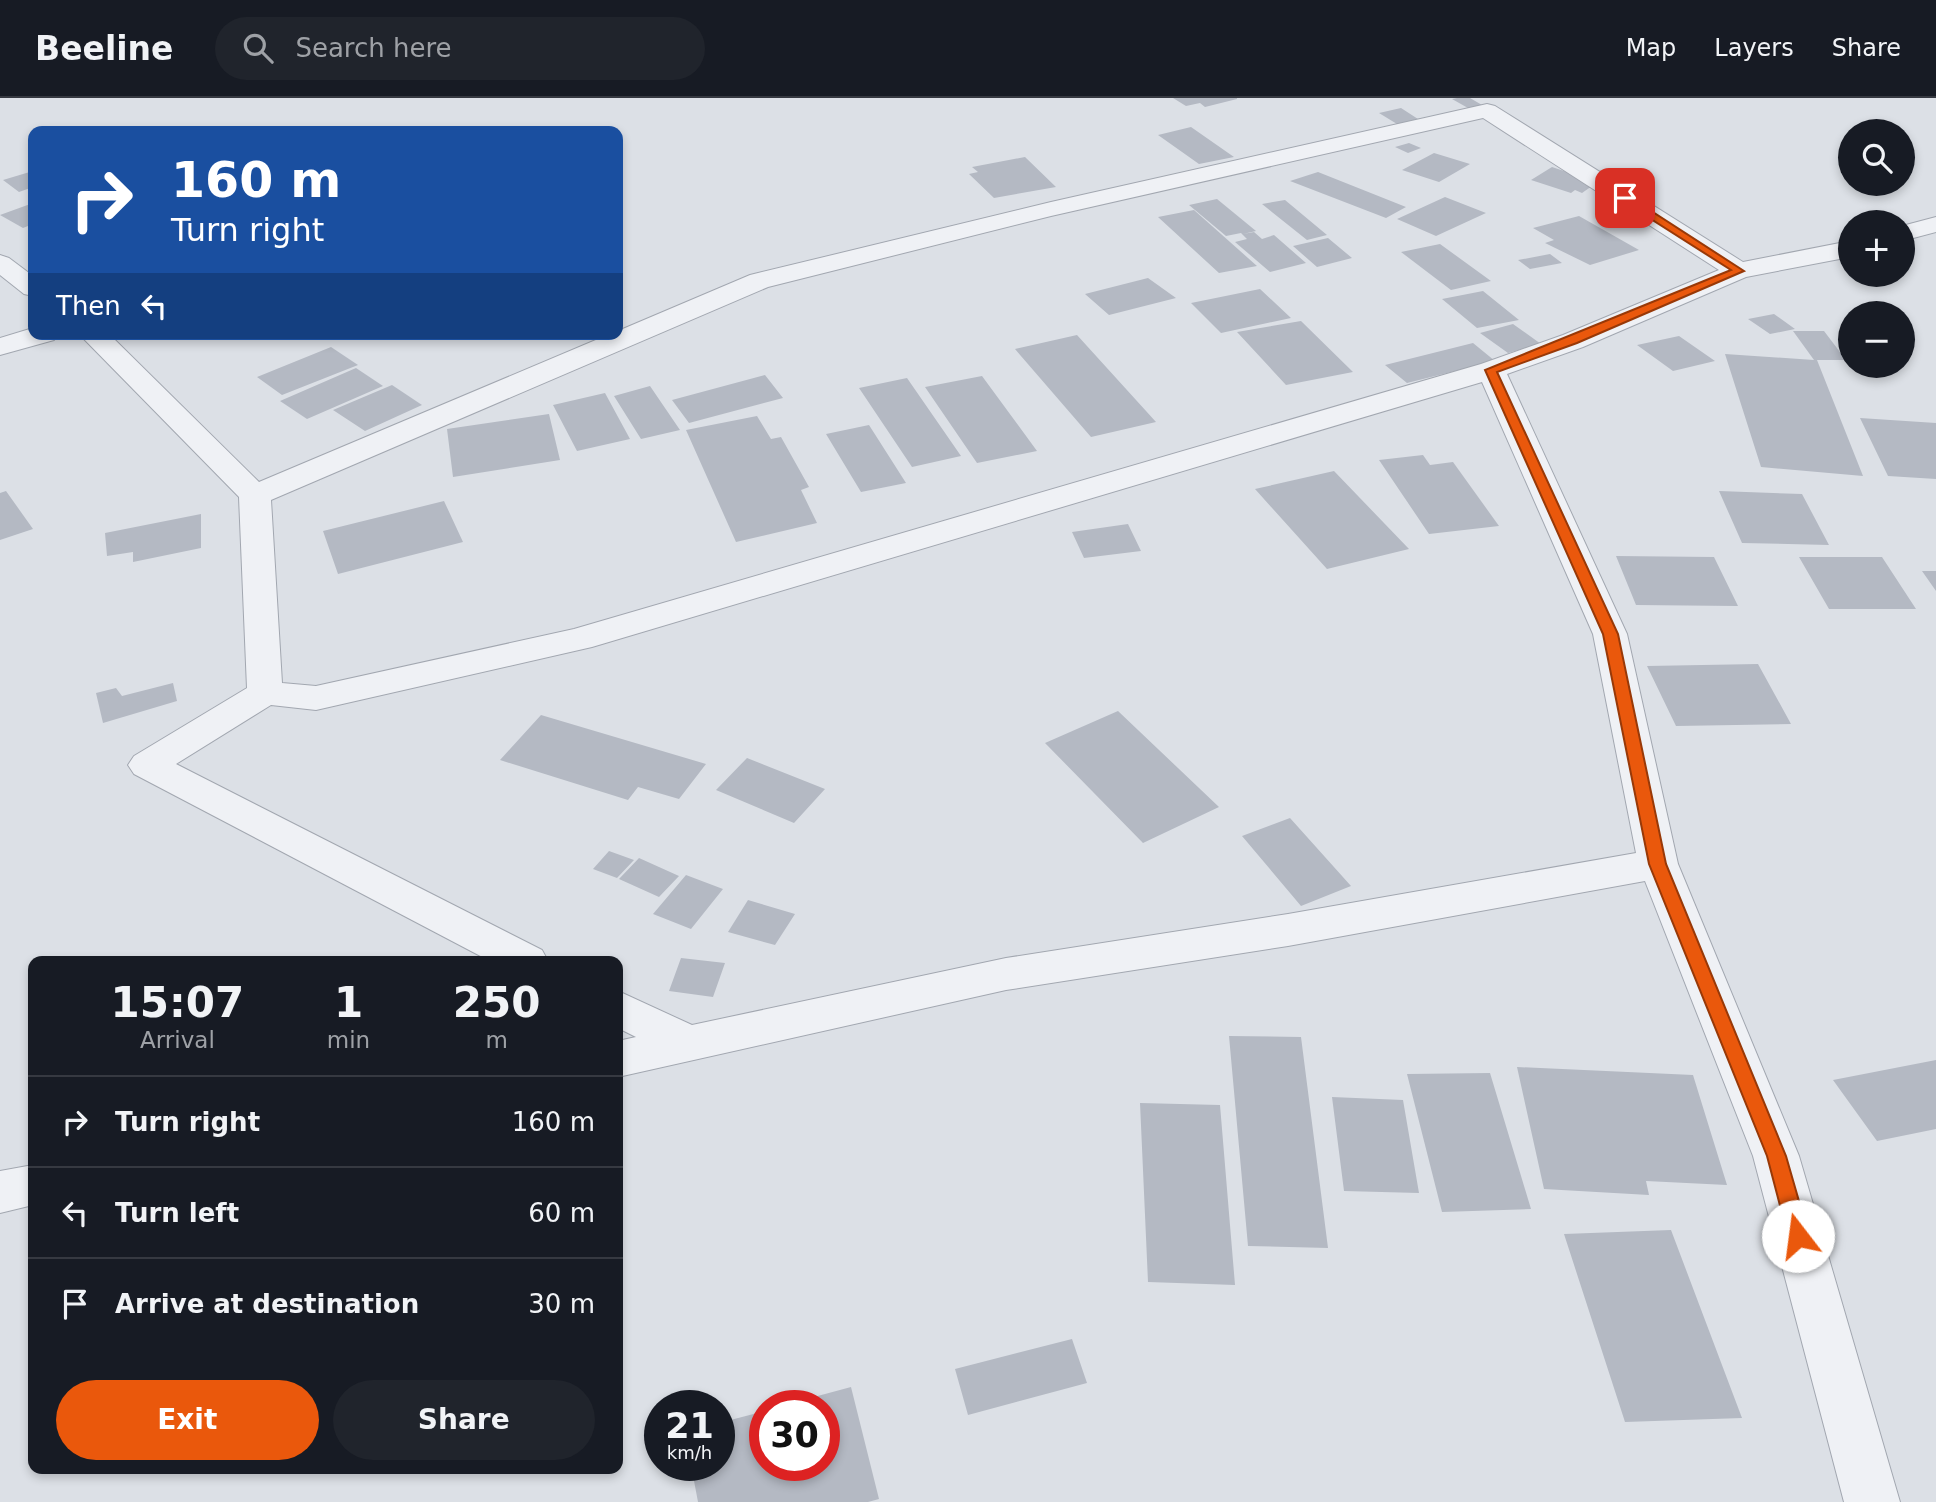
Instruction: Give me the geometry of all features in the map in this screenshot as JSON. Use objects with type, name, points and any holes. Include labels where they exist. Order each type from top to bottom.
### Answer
[{"type":"street","points":[[623,339],[760,281],[1051,209],[1487,111],[1739,271]]},
{"type":"street","points":[[1915,231],[1936,224]]},
{"type":"street","points":[[1915,236],[1936,244]]},
{"type":"street","points":[[517,956],[147,765],[265,692],[316,698],[580,639],[1491,370],[1573,341],[1739,271],[1838,251]]},
{"type":"street","points":[[0,263],[28,284]]},
{"type":"street","points":[[0,347],[28,339]]},
{"type":"street","points":[[99,340],[255,495],[265,692]]},
{"type":"street","points":[[255,495],[621,340]]},
{"type":"street","points":[[1491,370],[1611,634],[1658,864],[1776,1156],[1872,1502]]},
{"type":"street","points":[[623,1058],[1006,974],[1288,930],[1658,864]]},
{"type":"street","points":[[623,1011],[687,1044]]},
{"type":"street","points":[[0,1192],[28,1186]]},
{"type":"building","points":[[1173,98],[1237,99],[1205,107],[1200,103],[1186,106]]},
{"type":"building","points":[[1470,98],[1482,105],[1468,108],[1452,99]]},
{"type":"building","points":[[1401,108],[1418,119],[1397,124],[1379,113]]},
{"type":"building","points":[[1191,127],[1234,157],[1199,164],[1158,135]]},
{"type":"building","points":[[1409,143],[1421,148],[1408,153],[1395,147]]},
{"type":"building","points":[[1434,153],[1470,164],[1439,182],[1402,170]]},
{"type":"building","points":[[1025,157],[1056,187],[994,198],[969,174],[978,172],[972,167]]},
{"type":"building","points":[[1552,167],[1576,175],[1573,176],[1589,182],[1592,186],[1582,193],[1575,190],[1571,193],[1531,180]]},
{"type":"building","points":[[28,172],[28,189],[19,192],[3,180]]},
{"type":"building","points":[[1318,172],[1406,207],[1386,218],[1290,181]]},
{"type":"building","points":[[1445,197],[1486,213],[1436,236],[1397,219]]},
{"type":"building","points":[[1217,199],[1256,231],[1243,234],[1254,232],[1262,239],[1274,235],[1306,263],[1270,272],[1235,242],[1247,239],[1241,233],[1226,236],[1189,205]]},
{"type":"building","points":[[1285,200],[1327,235],[1307,240],[1262,204]]},
{"type":"building","points":[[28,205],[28,226],[23,228],[0,215]]},
{"type":"building","points":[[1194,210],[1257,266],[1219,273],[1158,217]]},
{"type":"building","points":[[1579,216],[1639,250],[1590,265],[1545,243],[1554,240],[1533,228]]},
{"type":"building","points":[[1328,238],[1352,258],[1317,267],[1293,246]]},
{"type":"building","points":[[1440,244],[1491,281],[1451,290],[1401,252]]},
{"type":"building","points":[[1550,254],[1562,263],[1530,269],[1518,260]]},
{"type":"building","points":[[1148,278],[1176,298],[1109,315],[1085,294]]},
{"type":"building","points":[[1260,289],[1291,318],[1221,333],[1191,303]]},
{"type":"building","points":[[1483,291],[1519,320],[1477,328],[1442,299]]},
{"type":"building","points":[[1774,314],[1795,329],[1770,334],[1748,319]]},
{"type":"building","points":[[1301,321],[1353,372],[1286,385],[1237,332]]},
{"type":"building","points":[[1513,324],[1541,344],[1508,353],[1480,333]]},
{"type":"building","points":[[1793,331],[1824,331],[1838,349],[1838,360],[1817,360],[1863,476],[1761,467],[1725,354],[1814,360]]},
{"type":"building","points":[[1077,335],[1156,422],[1091,437],[1015,349]]},
{"type":"building","points":[[1679,336],[1715,361],[1673,371],[1637,345]]},
{"type":"building","points":[[1473,343],[1495,361],[1407,383],[1385,365]]},
{"type":"building","points":[[331,347],[358,365],[282,395],[257,377]]},
{"type":"building","points":[[356,368],[383,386],[307,419],[280,401]]},
{"type":"building","points":[[765,375],[783,398],[689,423],[672,400]]},
{"type":"building","points":[[982,376],[1037,451],[977,463],[925,387]]},
{"type":"building","points":[[907,378],[961,456],[912,467],[859,388]]},
{"type":"building","points":[[392,385],[422,405],[365,431],[333,410]]},
{"type":"building","points":[[650,386],[680,430],[641,439],[614,396]]},
{"type":"building","points":[[605,393],[630,439],[577,451],[553,405]]},
{"type":"building","points":[[549,414],[560,460],[453,477],[447,429]]},
{"type":"building","points":[[757,416],[771,439],[781,437],[809,487],[801,490],[817,523],[736,542],[686,430]]},
{"type":"building","points":[[1860,418],[1936,423],[1936,479],[1888,476]]},
{"type":"building","points":[[869,425],[906,483],[861,492],[826,434]]},
{"type":"building","points":[[1423,455],[1430,465],[1453,462],[1499,526],[1429,534],[1379,460]]},
{"type":"building","points":[[1334,471],[1409,549],[1327,569],[1255,489]]},
{"type":"building","points":[[6,491],[33,529],[0,540],[0,493]]},
{"type":"building","points":[[1719,491],[1802,494],[1829,545],[1742,543]]},
{"type":"building","points":[[444,501],[463,542],[338,574],[323,531]]},
{"type":"building","points":[[201,514],[201,548],[133,562],[133,552],[107,556],[105,533]]},
{"type":"building","points":[[1128,524],[1141,551],[1084,558],[1072,532]]},
{"type":"building","points":[[1616,556],[1714,557],[1738,606],[1636,605]]},
{"type":"building","points":[[1799,557],[1882,557],[1916,609],[1829,609]]},
{"type":"building","points":[[1922,571],[1936,571],[1936,591]]},
{"type":"building","points":[[1758,664],[1791,724],[1676,726],[1647,666]]},
{"type":"building","points":[[173,683],[177,701],[103,723],[96,693],[116,688],[122,696]]},
{"type":"building","points":[[1118,711],[1219,807],[1143,843],[1045,743]]},
{"type":"building","points":[[541,715],[706,764],[679,799],[638,787],[628,800],[500,760]]},
{"type":"building","points":[[747,758],[825,789],[794,823],[716,790]]},
{"type":"building","points":[[1290,818],[1351,886],[1301,906],[1242,836]]},
{"type":"building","points":[[609,851],[634,860],[617,878],[593,869]]},
{"type":"building","points":[[639,858],[679,876],[659,897],[619,879]]},
{"type":"building","points":[[686,875],[723,889],[691,929],[653,914]]},
{"type":"building","points":[[748,900],[795,914],[775,945],[728,932]]},
{"type":"building","points":[[681,958],[725,963],[713,997],[669,991]]},
{"type":"building","points":[[1229,1036],[1301,1037],[1328,1248],[1248,1246]]},
{"type":"building","points":[[1936,1060],[1936,1129],[1877,1141],[1833,1080]]},
{"type":"building","points":[[1517,1067],[1693,1075],[1727,1185],[1646,1181],[1649,1195],[1544,1189]]},
{"type":"building","points":[[1490,1073],[1531,1209],[1442,1212],[1407,1074]]},
{"type":"building","points":[[1332,1097],[1403,1100],[1419,1193],[1344,1191]]},
{"type":"building","points":[[1140,1103],[1220,1105],[1235,1285],[1148,1282]]},
{"type":"building","points":[[1671,1230],[1742,1418],[1625,1422],[1564,1234]]},
{"type":"building","points":[[1072,1339],[1087,1383],[968,1415],[955,1369]]},
{"type":"building","points":[[851,1387],[879,1499],[868,1502],[698,1502],[694,1481],[735,1481],[735,1419],[749,1415],[749,1481],[840,1481],[840,1390]]},
{"type":"route","points":[[1625,198],[1739,271],[1573,341],[1491,370],[1611,634],[1658,864],[1776,1156],[1798,1236]]}]
